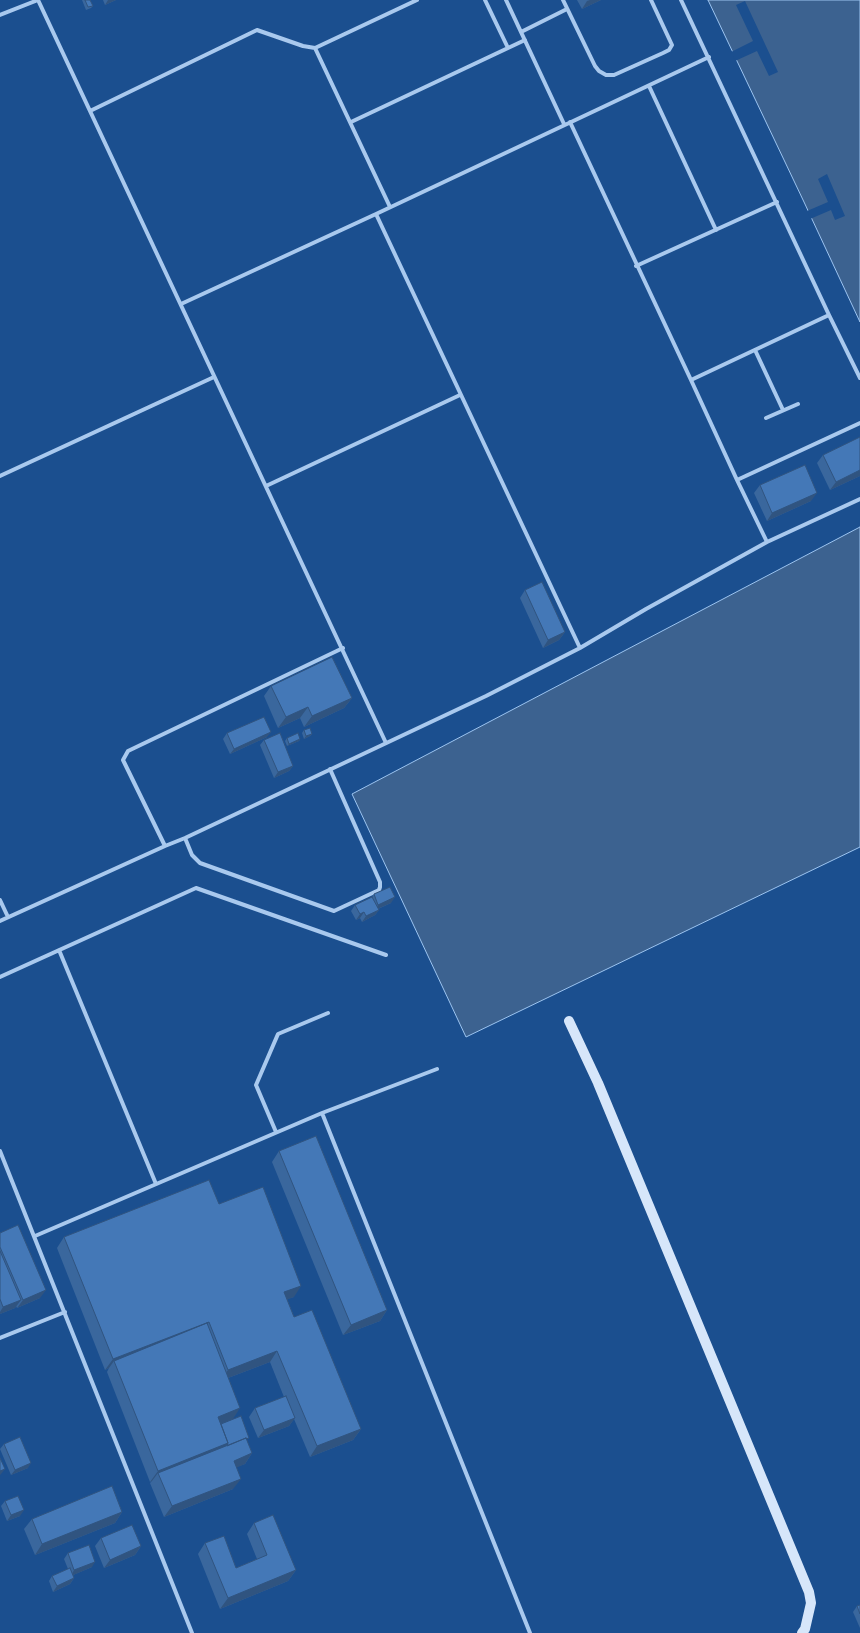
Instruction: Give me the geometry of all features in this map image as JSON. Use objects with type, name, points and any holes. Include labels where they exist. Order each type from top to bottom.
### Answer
[{"type":"street","points":[[569,1021],[598,1084],[809,1592],[811,1603],[805,1629],[802,1633]]},
{"type":"lane","points":[[0,15],[38,0],[386,742]]},
{"type":"lane","points":[[90,111],[257,30],[303,46],[315,48],[417,0]]},
{"type":"lane","points":[[485,0],[508,48]]},
{"type":"lane","points":[[506,0],[564,124]]},
{"type":"lane","points":[[563,0],[595,66],[600,72],[614,75],[669,50],[672,45],[651,0]]},
{"type":"lane","points":[[681,0],[860,378]]},
{"type":"lane","points":[[521,32],[567,9]]},
{"type":"lane","points":[[351,122],[525,40]]},
{"type":"lane","points":[[315,48],[390,207]]},
{"type":"lane","points":[[181,304],[708,57]]},
{"type":"lane","points":[[649,86],[716,230]]},
{"type":"lane","points":[[570,122],[767,542]]},
{"type":"lane","points":[[636,266],[776,202]]},
{"type":"lane","points":[[376,214],[580,648]]},
{"type":"lane","points":[[691,380],[829,315]]},
{"type":"lane","points":[[754,350],[783,410]]},
{"type":"lane","points":[[0,476],[214,377]]},
{"type":"lane","points":[[266,486],[460,395]]},
{"type":"lane","points":[[766,418],[798,404]]},
{"type":"lane","points":[[737,480],[860,423]]},
{"type":"lane","points":[[0,921],[185,838],[494,692],[580,648],[767,542],[860,499]]},
{"type":"lane","points":[[165,846],[123,760],[128,751],[342,648]]},
{"type":"lane","points":[[185,838],[195,860],[207,867],[334,911],[379,890],[380,882],[330,770]]},
{"type":"lane","points":[[0,977],[196,888],[386,956]]},
{"type":"lane","points":[[0,900],[8,917]]},
{"type":"lane","points":[[59,950],[156,1184]]},
{"type":"lane","points":[[276,1132],[256,1085],[278,1034],[328,1013]]},
{"type":"lane","points":[[35,1236],[276,1132],[437,1069]]},
{"type":"lane","points":[[322,1113],[530,1633]]},
{"type":"lane","points":[[0,1151],[192,1633]]},
{"type":"lane","points":[[0,1338],[65,1312]]},
{"type":"water","points":[[708,0],[860,0],[860,322],[804,202]]},
{"type":"water","points":[[860,527],[860,847],[466,1037],[352,794]]},
{"type":"pier","points":[[745,1],[778,72],[769,76],[757,51],[735,61],[731,52],[753,41],[736,5]]},
{"type":"pier","points":[[827,174],[845,216],[835,220],[831,210],[810,219],[807,211],[828,202],[818,179]]},
{"type":"building","points":[[85,0],[90,0],[93,6],[88,7]]},
{"type":"building","points":[[860,437],[860,470],[836,482],[823,455]]},
{"type":"building","points":[[805,465],[817,493],[772,513],[760,485]]},
{"type":"building","points":[[542,582],[565,632],[548,640],[525,590]]},
{"type":"building","points":[[332,657],[352,698],[312,716],[308,707],[286,717],[271,686]]},
{"type":"building","points":[[264,717],[271,732],[234,749],[227,733]]},
{"type":"building","points":[[310,728],[312,734],[306,736],[304,730]]},
{"type":"building","points":[[280,733],[293,766],[278,772],[264,740]]},
{"type":"building","points":[[298,733],[300,739],[289,744],[287,738]]},
{"type":"building","points":[[390,887],[395,897],[378,905],[374,894]]},
{"type":"building","points":[[372,897],[379,910],[366,916],[364,912],[360,914],[355,905]]},
{"type":"building","points":[[316,1136],[387,1310],[351,1325],[279,1151]]},
{"type":"building","points":[[209,1180],[219,1204],[263,1187],[301,1286],[284,1292],[294,1317],[312,1310],[361,1429],[317,1446],[277,1351],[228,1370],[209,1322],[113,1359],[64,1237]]},
{"type":"building","points":[[18,1225],[46,1290],[23,1300],[0,1247],[0,1233]]},
{"type":"building","points":[[0,1251],[21,1300],[3,1307],[0,1299]]},
{"type":"building","points":[[207,1323],[240,1408],[218,1417],[228,1443],[158,1471],[114,1361]]},
{"type":"building","points":[[286,1396],[295,1418],[264,1430],[255,1408]]},
{"type":"building","points":[[241,1416],[249,1438],[227,1446],[228,1443],[221,1424]]},
{"type":"building","points":[[20,1437],[31,1463],[15,1470],[4,1444]]},
{"type":"building","points":[[246,1438],[252,1453],[234,1461],[241,1479],[172,1506],[158,1473]]},
{"type":"building","points":[[0,1458],[5,1469],[0,1471]]},
{"type":"building","points":[[112,1486],[122,1512],[42,1544],[32,1519]]},
{"type":"building","points":[[18,1496],[24,1510],[11,1515],[5,1501]]},
{"type":"building","points":[[273,1515],[296,1570],[228,1598],[205,1543],[224,1536],[236,1568],[267,1555],[254,1523]]},
{"type":"building","points":[[132,1525],[141,1546],[110,1560],[101,1538]]},
{"type":"building","points":[[89,1545],[95,1562],[74,1570],[68,1553]]},
{"type":"building","points":[[70,1568],[74,1578],[57,1586],[52,1576]]}]
